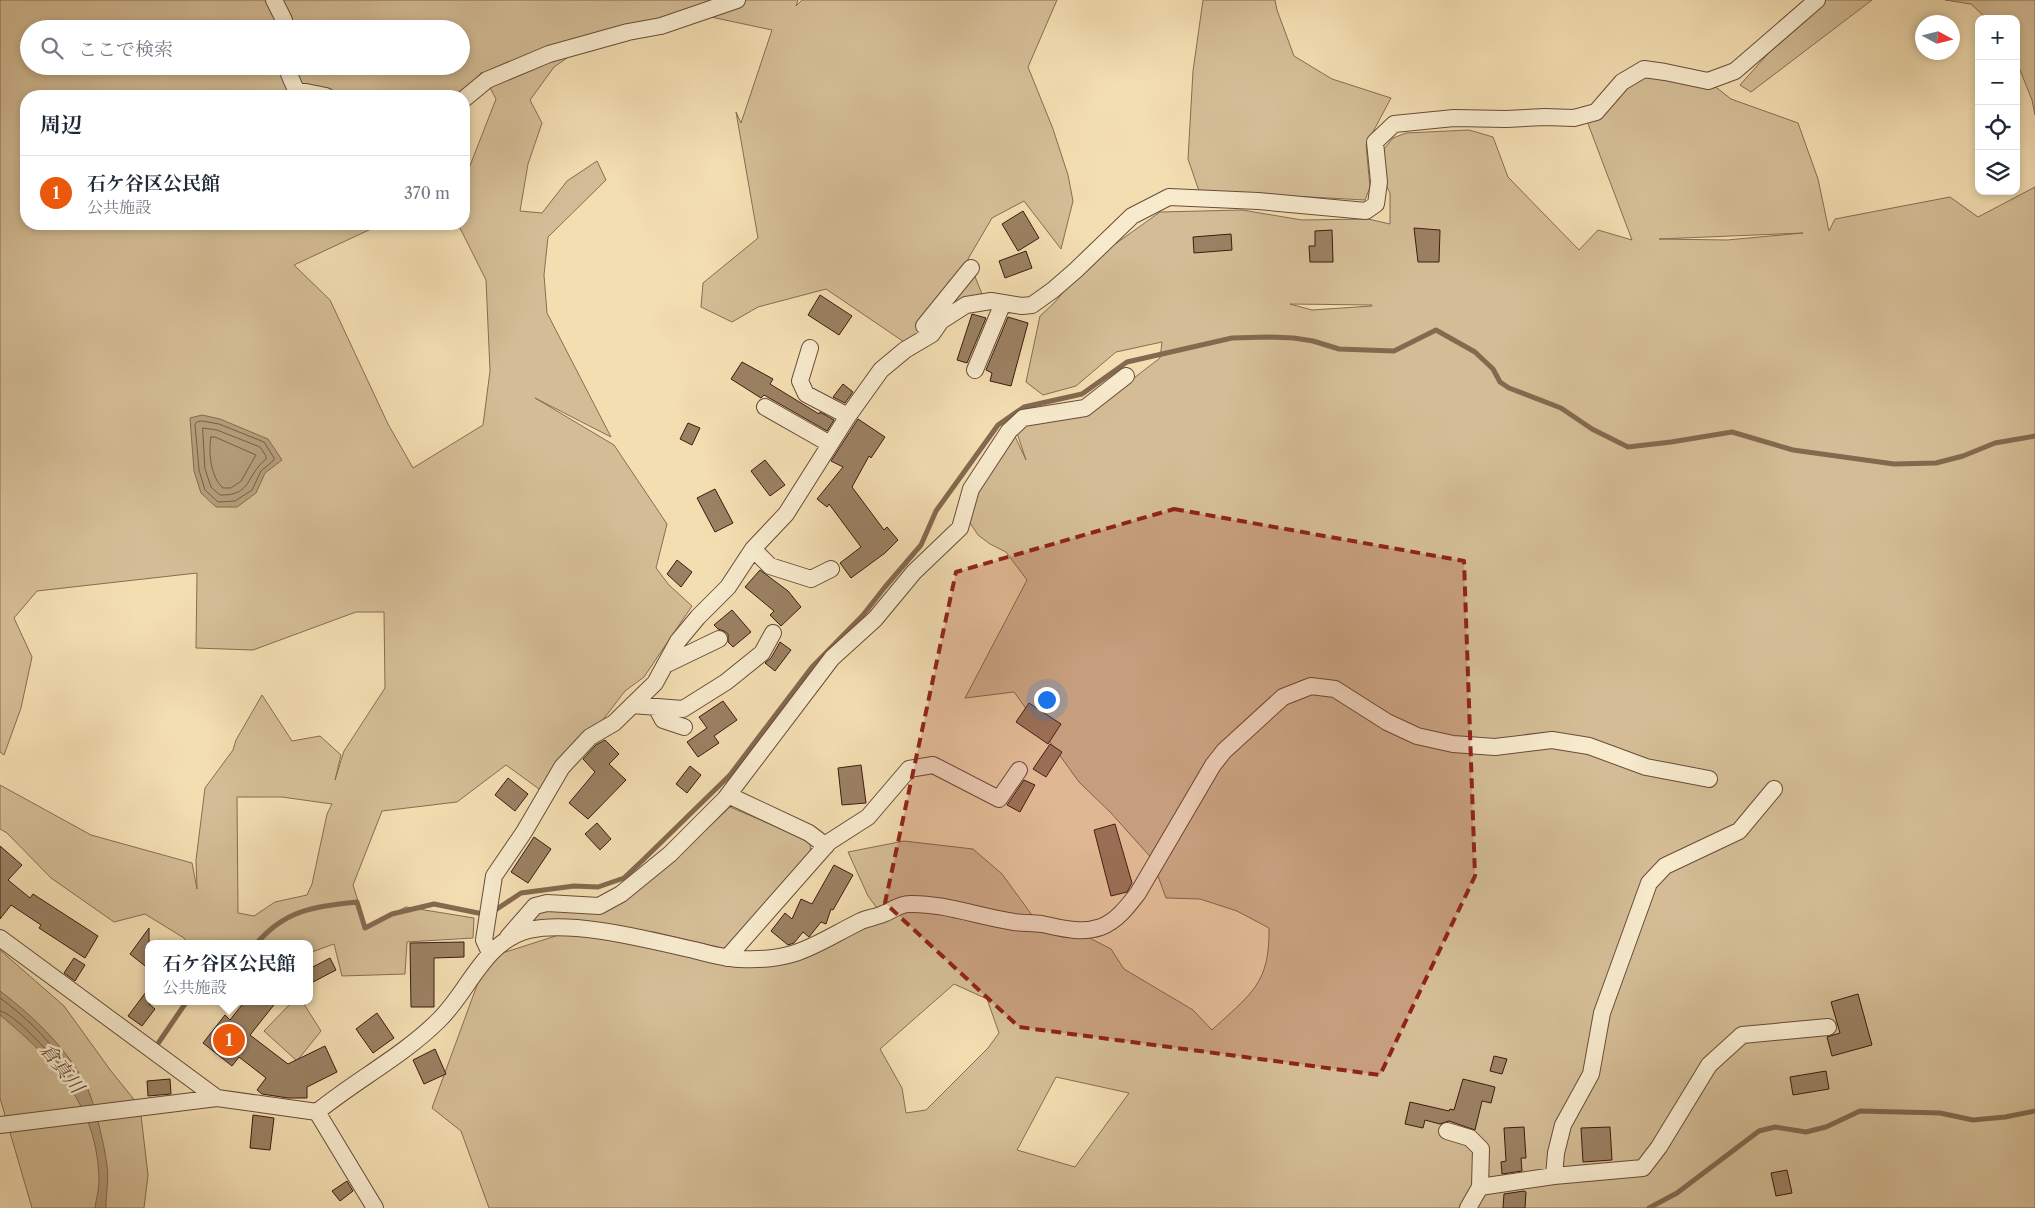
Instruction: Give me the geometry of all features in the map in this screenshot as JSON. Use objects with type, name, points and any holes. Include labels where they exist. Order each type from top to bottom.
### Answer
[{"type":"street","points":[[274,0],[284,20]]},
{"type":"street","points":[[470,94],[487,80],[549,54],[628,32],[661,26],[737,0]]},
{"type":"street","points":[[490,953],[484,940],[494,876],[524,832],[562,767],[590,737],[614,723],[655,683],[678,641],[698,617],[728,587],[753,549],[786,514],[848,416],[881,370],[905,350],[932,334],[941,321],[966,305],[991,301],[1022,306],[1032,305],[1076,270],[1132,216],[1169,197],[1258,201],[1366,211],[1376,204],[1379,182],[1376,142],[1394,124],[1454,118],[1506,119],[1545,116],[1574,118],[1596,112],[1622,82],[1644,69],[1708,81],[1735,71],[1817,0]]},
{"type":"street","points":[[289,75],[296,90]]},
{"type":"street","points":[[905,350],[972,268]]},
{"type":"street","points":[[975,370],[1004,303]]},
{"type":"street","points":[[810,348],[800,381],[806,394],[848,416]]},
{"type":"street","points":[[0,1125],[217,1098],[317,1112],[419,1038],[440,1020],[490,953],[535,906],[547,903],[599,906],[621,894],[670,854],[728,795],[832,658],[875,619],[914,572],[960,528],[971,489],[1008,430],[1022,418],[1085,408],[1126,376]]},
{"type":"street","points":[[765,407],[830,444]]},
{"type":"street","points":[[753,549],[770,566],[811,579],[831,569]]},
{"type":"street","points":[[632,705],[683,709],[719,687],[762,653],[773,633]]},
{"type":"street","points":[[665,665],[719,639]]},
{"type":"street","points":[[504,940],[529,930],[566,927],[628,936],[727,958],[775,959],[796,954],[821,944],[863,920],[882,915],[906,904],[942,908],[1014,922],[1076,931],[1102,927],[1123,912],[1138,892],[1213,765],[1224,751],[1283,698],[1311,686],[1334,689],[1387,722],[1417,736],[1453,744],[1495,747],[1552,740],[1589,746],[1646,766],[1709,779]]},
{"type":"street","points":[[656,707],[663,720],[684,727]]},
{"type":"street","points":[[727,958],[826,846],[868,817],[909,769],[933,765],[999,799],[1019,770]]},
{"type":"street","points":[[1554,1176],[1556,1152],[1564,1125],[1591,1074],[1602,1013],[1649,883],[1665,866],[1739,831],[1774,789]]},
{"type":"street","points":[[728,795],[809,833],[826,846]]},
{"type":"street","points":[[0,938],[217,1098]]},
{"type":"street","points":[[1480,1187],[1554,1176],[1643,1168],[1659,1147],[1709,1064],[1742,1035],[1828,1027]]},
{"type":"street","points":[[317,1112],[375,1208]]},
{"type":"street","points":[[1447,1131],[1470,1138],[1481,1149],[1480,1187],[1468,1208]]},
{"type":"highlighted area","points":[[1174,509],[1464,561],[1475,876],[1380,1075],[1019,1027],[885,903],[956,572]]},
{"type":"shaded area","points":[[0,0],[798,0],[796,6],[802,0],[1057,0],[1028,67],[1053,129],[1068,175],[1073,201],[1061,249],[1024,201],[992,218],[968,259],[982,294],[907,344],[826,289],[758,307],[732,322],[701,307],[703,283],[758,238],[736,112],[741,123],[772,30],[697,14],[590,42],[554,67],[530,100],[542,123],[528,164],[520,211],[542,213],[567,181],[597,161],[606,180],[548,237],[544,275],[547,313],[611,437],[535,398],[614,445],[667,524],[656,568],[669,585],[692,606],[644,677],[625,691],[546,794],[506,765],[457,802],[382,811],[353,885],[366,927],[406,907],[474,918],[473,938],[407,942],[405,974],[342,976],[334,944],[313,952],[313,940],[185,940],[145,914],[114,922],[51,878],[7,833],[0,829],[0,785],[91,835],[192,863],[197,889],[196,860],[205,788],[233,750],[236,740],[262,695],[292,741],[320,736],[341,755],[335,780],[344,751],[385,688],[384,612],[356,612],[253,650],[196,648],[197,573],[37,591],[14,618],[32,657],[21,708],[4,755],[0,752]],"holes":[[[482,72],[496,99],[470,166],[470,230],[461,230],[486,280],[490,371],[483,425],[413,468],[388,424],[330,300],[294,265],[369,230],[20,230],[20,90],[464,90]],[[237,797],[282,797],[332,804],[327,814],[312,884],[307,895],[275,902],[254,916],[238,913]]]},
{"type":"shaded area","points":[[1203,0],[1275,0],[1294,56],[1332,79],[1391,98],[1366,145],[1370,187],[1365,200],[1199,191],[1188,159],[1193,71]]},
{"type":"shaded area","points":[[1816,0],[1872,0],[1751,92],[1740,85]]},
{"type":"shaded area","points":[[1945,0],[2035,0],[2035,115],[2032,100],[2020,70],[2020,15],[1983,15],[1971,4]]},
{"type":"shaded area","points":[[1665,72],[1708,81],[1731,99],[1798,123],[1818,179],[1829,231],[1835,219],[1950,197],[1978,217],[2035,187],[2035,1208],[489,1208],[461,1131],[432,1108],[487,958],[568,932],[746,966],[882,915],[868,896],[848,852],[904,841],[973,849],[1002,874],[1037,922],[1076,931],[1111,949],[1124,969],[1193,1010],[1212,1030],[1237,1007],[1255,987],[1261,976],[1266,963],[1269,928],[1237,911],[1200,899],[1166,898],[1154,865],[1155,862],[1111,813],[1079,782],[1014,692],[965,698],[1027,580],[1006,552],[978,535],[970,523],[972,494],[1013,432],[1026,460],[1015,427],[1087,414],[1160,358],[1162,342],[1116,352],[1076,386],[1043,395],[1026,382],[1040,316],[1078,275],[1111,247],[1160,212],[1242,210],[1302,220],[1368,219],[1390,224],[1390,193],[1386,185],[1384,149],[1393,138],[1406,133],[1469,130],[1493,137],[1508,177],[1579,250],[1598,230],[1632,240],[1587,121],[1622,82]],"holes":[[[1803,233],[1727,240],[1659,239]],[[1290,304],[1372,305],[1372,306],[1312,310]],[[954,984],[987,999],[999,1033],[988,1048],[926,1110],[906,1113],[902,1088],[880,1049]],[[1056,1077],[1129,1093],[1075,1167],[1017,1150]]]},
{"type":"shaded area","points":[[730,807],[810,841],[811,860],[730,950],[654,932],[519,926],[547,903],[601,910],[681,854]]},
{"type":"shaded area","points":[[0,950],[64,1006],[111,1071],[140,1107],[148,1175],[144,1208],[32,1208],[0,1098]]},
{"type":"shaded area","points":[[289,1005],[305,1005],[321,1031],[297,1061],[264,1031]]},
{"type":"water","points":[[202,415],[220,419],[268,439],[282,460],[265,473],[256,493],[237,507],[216,507],[201,493],[194,471],[190,418]]},
{"type":"water","name":"倉真川","points":[[0,991],[57,1043],[84,1081],[95,1109],[106,1158],[108,1176],[106,1208],[95,1208],[99,1188],[97,1154],[91,1130],[81,1107],[55,1068],[38,1049],[0,1015]]},
{"type":"building","points":[[1023,211],[1039,238],[1018,251],[1002,224]]},
{"type":"building","points":[[1414,228],[1440,230],[1439,262],[1418,262]]},
{"type":"building","points":[[1332,230],[1333,262],[1310,262],[1309,246],[1315,246],[1315,231]]},
{"type":"building","points":[[1231,234],[1232,250],[1194,253],[1193,237]]},
{"type":"building","points":[[1026,251],[1032,268],[1005,278],[999,261]]},
{"type":"building","points":[[820,295],[852,316],[839,335],[808,315]]},
{"type":"building","points":[[972,314],[986,318],[967,363],[957,360]]},
{"type":"building","points":[[1008,317],[1028,323],[1011,386],[990,381],[992,373],[986,370]]},
{"type":"building","points":[[742,362],[773,379],[770,384],[819,414],[820,412],[834,420],[827,431],[764,395],[761,398],[731,379]]},
{"type":"building","points":[[843,384],[853,392],[845,403],[833,397]]},
{"type":"building","points":[[858,419],[885,437],[871,458],[869,456],[852,487],[884,530],[887,527],[898,540],[885,553],[851,578],[840,563],[861,547],[829,504],[827,507],[817,499],[843,467],[831,461]]},
{"type":"building","points":[[688,423],[700,428],[692,445],[680,439]]},
{"type":"building","points":[[765,460],[785,485],[770,496],[751,471]]},
{"type":"building","points":[[715,489],[733,523],[715,532],[697,498]]},
{"type":"building","points":[[677,560],[692,572],[681,587],[667,574]]},
{"type":"building","points":[[760,570],[788,591],[801,607],[781,626],[770,615],[774,611],[745,587]]},
{"type":"building","points":[[732,610],[751,632],[733,647],[728,642],[728,634],[714,625]]},
{"type":"building","points":[[780,642],[791,650],[775,671],[765,663],[771,658]]},
{"type":"building","points":[[723,701],[737,720],[714,736],[719,743],[698,757],[687,742],[707,728],[699,717]]},
{"type":"building","points":[[1029,703],[1061,724],[1048,744],[1016,722]]},
{"type":"building","points":[[605,740],[619,754],[609,764],[626,780],[588,819],[569,803],[595,772],[583,759],[596,745]]},
{"type":"building","points":[[1050,744],[1062,752],[1046,777],[1033,769]]},
{"type":"building","points":[[861,765],[866,803],[842,805],[838,768]]},
{"type":"building","points":[[690,766],[701,775],[687,793],[676,784]]},
{"type":"building","points":[[508,778],[528,794],[515,811],[495,795]]},
{"type":"building","points":[[1024,780],[1035,785],[1020,812],[1007,805]]},
{"type":"building","points":[[597,823],[611,839],[600,850],[585,834]]},
{"type":"building","points":[[1115,824],[1132,883],[1127,892],[1111,896],[1094,830]]},
{"type":"building","points":[[534,837],[551,849],[528,883],[511,872]]},
{"type":"building","points":[[0,846],[22,865],[8,880],[30,898],[33,894],[98,936],[85,958],[39,928],[41,925],[11,905],[0,919]]},
{"type":"building","points":[[834,865],[853,875],[833,910],[831,909],[826,924],[821,922],[809,937],[803,932],[794,943],[788,945],[771,931],[785,913],[792,919],[801,899],[812,904]]},
{"type":"building","points":[[149,928],[149,940],[145,940],[145,966],[130,954]]},
{"type":"building","points":[[464,942],[464,957],[434,958],[434,1007],[411,1007],[410,943]]},
{"type":"building","points":[[74,958],[85,965],[75,981],[64,973]]},
{"type":"building","points":[[330,958],[336,970],[313,982],[313,967]]},
{"type":"building","points":[[145,993],[145,1005],[150,1005],[155,1009],[142,1026],[128,1016]]},
{"type":"building","points":[[1858,994],[1872,1045],[1832,1056],[1827,1037],[1840,1033],[1831,1002]]},
{"type":"building","points":[[242,1005],[274,1005],[250,1035],[288,1064],[325,1046],[337,1072],[307,1087],[307,1098],[288,1098],[262,1094],[257,1090],[266,1078],[239,1057],[232,1066],[203,1043],[225,1015],[230,1020]]},
{"type":"building","points":[[377,1013],[394,1038],[373,1053],[356,1029]]},
{"type":"building","points":[[435,1049],[446,1074],[424,1084],[413,1060]]},
{"type":"building","points":[[1494,1056],[1507,1059],[1502,1074],[1490,1071]]},
{"type":"building","points":[[1826,1071],[1829,1089],[1793,1095],[1790,1077]]},
{"type":"building","points":[[170,1079],[171,1094],[148,1096],[147,1081]]},
{"type":"building","points":[[1463,1079],[1495,1087],[1491,1103],[1482,1101],[1475,1130],[1449,1121],[1440,1124],[1425,1120],[1423,1128],[1405,1124],[1410,1102],[1449,1111],[1450,1109],[1454,1110]]},
{"type":"building","points":[[253,1115],[274,1118],[270,1150],[250,1148]]},
{"type":"building","points":[[1524,1127],[1526,1158],[1521,1158],[1522,1171],[1502,1174],[1501,1162],[1506,1161],[1504,1128]]},
{"type":"building","points":[[1610,1127],[1612,1160],[1583,1162],[1581,1128]]},
{"type":"building","points":[[1787,1170],[1792,1193],[1776,1196],[1771,1173]]},
{"type":"building","points":[[347,1181],[353,1191],[340,1201],[332,1191]]},
{"type":"building","points":[[1526,1192],[1525,1208],[1503,1208],[1504,1194]]},
{"type":"waterway","points":[[260,940],[278,923],[314,908],[357,902],[365,928],[392,914],[434,904],[488,915],[521,893],[574,886],[598,887],[624,878],[730,775],[812,667],[863,615],[921,545],[936,511],[998,425],[1024,407],[1082,394],[1127,362],[1232,338],[1294,338],[1313,341],[1339,349],[1394,351],[1436,330],[1475,352],[1493,369],[1500,382],[1509,388],[1561,408],[1592,429],[1628,447],[1732,432],[1793,450],[1894,464],[1936,463],[1963,456],[1995,443],[2035,436]]},
{"type":"waterway","points":[[159,1042],[184,1005]]},
{"type":"waterway","points":[[1649,1208],[1677,1193],[1759,1131],[1775,1127],[1806,1132],[1826,1127],[1860,1111],[1940,1113],[1973,1120],[2005,1117],[2035,1111]]},
{"type":"place","name":"石ケ谷区公民館","points":[[229,1040]]}]
